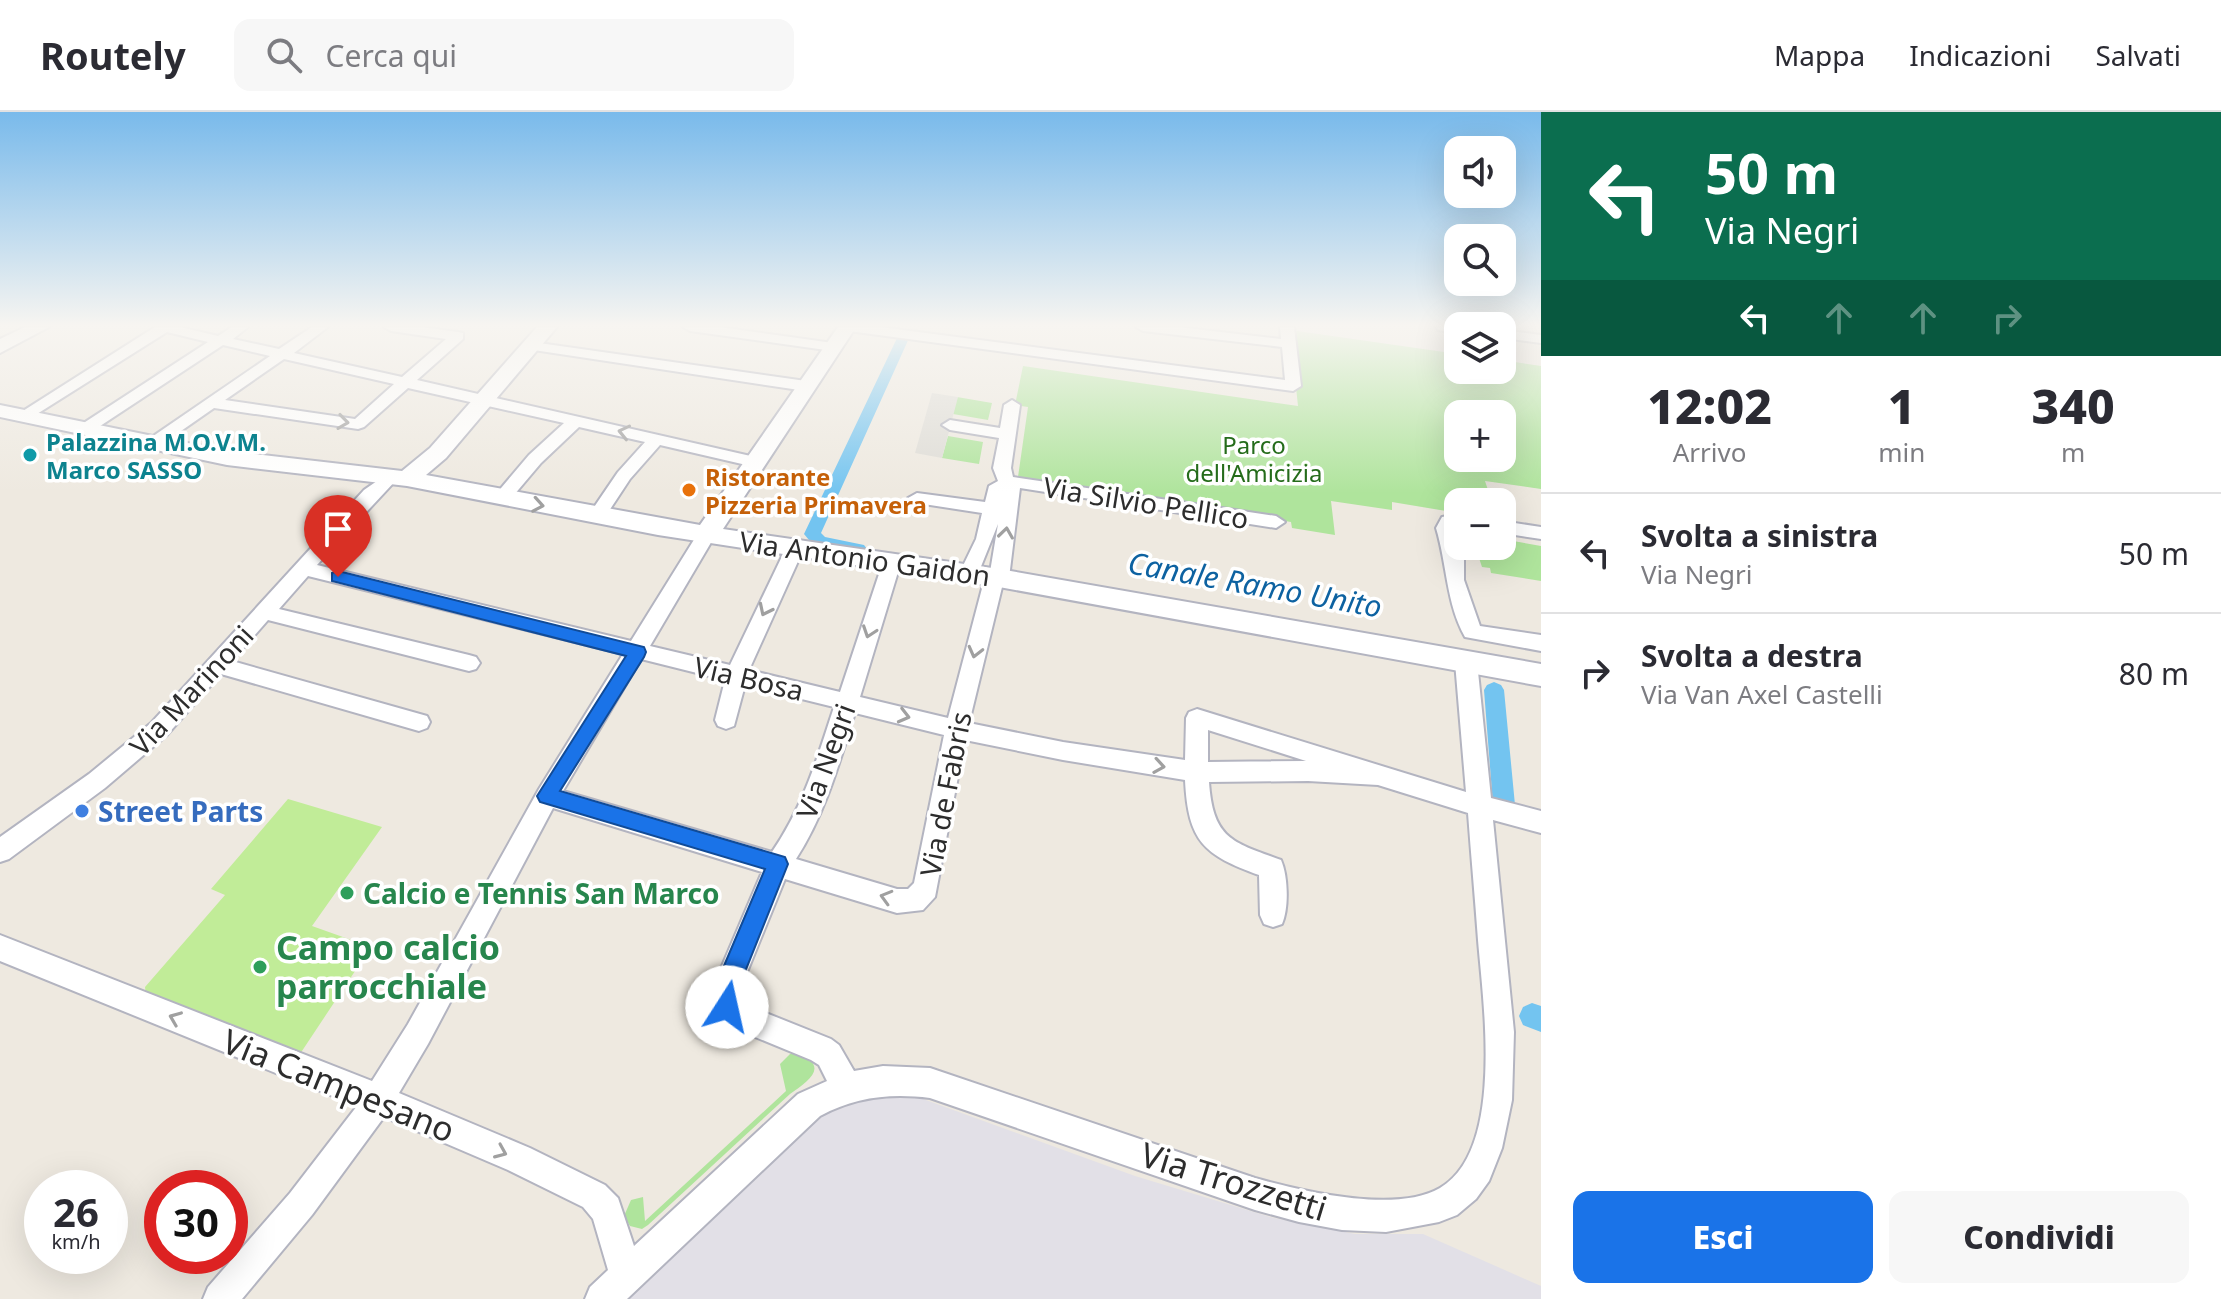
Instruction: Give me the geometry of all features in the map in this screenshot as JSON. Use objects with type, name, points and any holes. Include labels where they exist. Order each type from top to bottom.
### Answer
[{"type":"street","points":[[11,413],[66,382]]},
{"type":"street","points":[[85,429],[156,382]]},
{"type":"street","points":[[152,444],[240,382]]},
{"type":"street","points":[[211,403],[358,424],[406,382]]},
{"type":"street","points":[[408,382],[755,462]]},
{"type":"street","points":[[398,478],[438,453],[502,382]]},
{"type":"street","points":[[781,382],[806,386]]},
{"type":"street","points":[[220,1299],[340,1156],[378,1099],[418,1034],[547,796],[707,534],[808,382]]},
{"type":"street","points":[[1266,382],[1293,386],[1293,382]]},
{"type":"street","name":"Via Silvio Pellico","points":[[988,576],[1008,484],[1002,468],[1012,405]]},
{"type":"street","name":"Via Antonio Gaidon","points":[[11,413],[152,444],[288,467],[398,478],[597,516],[988,576],[1541,675]]},
{"type":"street","points":[[502,498],[535,459],[576,421]]},
{"type":"street","points":[[950,425],[1007,434]]},
{"type":"street","points":[[597,516],[624,476],[657,439]]},
{"type":"street","name":"Via Marinoni","points":[[0,851],[125,759],[178,710],[370,494],[398,478]]},
{"type":"street","name":"Via Silvio Pellico","points":[[988,576],[985,539],[992,509],[1008,484]]},
{"type":"street","name":"Via Silvio Pellico","points":[[1008,484],[1276,522]]},
{"type":"street","points":[[917,498],[992,509]]},
{"type":"street","points":[[1516,529],[1541,533]]},
{"type":"street","points":[[726,720],[737,674],[795,548]]},
{"type":"street","points":[[1455,560],[1454,580],[1472,632],[1541,643]]},
{"type":"street","name":"Via Negri","points":[[778,864],[801,830],[819,790],[892,562]]},
{"type":"street","name":"Via Bosa","points":[[303,568],[956,729],[1063,751],[1198,772],[1308,771],[1378,775]]},
{"type":"street","name":"Via de Fabris","points":[[778,864],[897,901],[914,901],[921,896],[926,889],[988,576]]},
{"type":"street","name":"Via Marinoni","points":[[264,612],[469,663]]},
{"type":"street","name":"Via Trozzetti","points":[[602,1299],[809,1105],[846,1086],[887,1079],[930,1083],[1255,1194],[1307,1208],[1358,1216],[1405,1215],[1448,1202],[1471,1178],[1489,1147],[1500,1086],[1500,1032],[1466,662]]},
{"type":"street","points":[[217,665],[419,722]]},
{"type":"street","name":"Via Bosa","points":[[1273,915],[1272,868],[1218,846],[1206,830],[1198,796],[1197,718],[1541,822]]},
{"type":"street","points":[[547,796],[778,864],[727,987],[727,1007],[736,1017],[821,1049],[829,1055],[846,1086]]},
{"type":"street","name":"Via Campesano","points":[[0,948],[378,1099],[519,1159],[594,1196],[606,1210],[627,1275]]},
{"type":"shaded area","points":[[932,393],[958,397],[942,458],[915,453]]},
{"type":"shaded area","points":[[898,1094],[923,1099],[1135,1176],[1274,1218],[1355,1234],[1423,1234],[1541,1286],[1541,1299],[629,1299],[787,1144],[824,1115],[864,1099]]},
{"type":"green space","name":"Parco dell'Amicizia","points":[[1020,382],[1136,382],[1298,406],[1296,382],[1541,382],[1541,489],[1485,481],[1487,488],[1444,488],[1444,511],[1392,502],[1392,510],[1331,501],[1335,535],[1292,528],[1291,522],[1018,477],[1028,407],[1015,405]]},
{"type":"green space","points":[[957,397],[992,403],[988,420],[953,414]]},
{"type":"green space","points":[[948,436],[983,442],[979,464],[942,458]]},
{"type":"green space","points":[[1516,542],[1541,546],[1541,581],[1491,573],[1490,568],[1482,567],[1480,560],[1516,560]]},
{"type":"green space","name":"Campo calcio parrocchiale","points":[[288,799],[382,827],[312,926],[371,947],[300,1054],[146,996],[145,987],[225,895],[211,889]]},
{"type":"green space","points":[[797,1052],[813,1063],[813,1074],[809,1079],[648,1225],[642,1229],[630,1226],[624,1216],[631,1200],[643,1197],[645,1221],[786,1091],[780,1064],[790,1054]]},
{"type":"waterway","name":"Canale Ramo Unito","points":[[858,549],[820,542],[812,534],[882,382]]},
{"type":"waterway","points":[[1494,690],[1504,805]]},
{"type":"waterway","points":[[1532,1016],[1541,1019]]},
{"type":"place","name":"Palazzina M.O.V.M. Marco SASSO","points":[[30,455]]},
{"type":"place","name":"Ristorante Pizzeria Primavera","points":[[689,490]]},
{"type":"place","name":"Street Parts","points":[[82,811]]},
{"type":"place","name":"Calcio e Tennis San Marco","points":[[347,893]]},
{"type":"place","name":"Campo calcio parrocchiale","points":[[260,967]]},
{"type":"route","points":[[338,577],[637,652],[547,796],[778,864],[727,987],[727,1007]]}]
